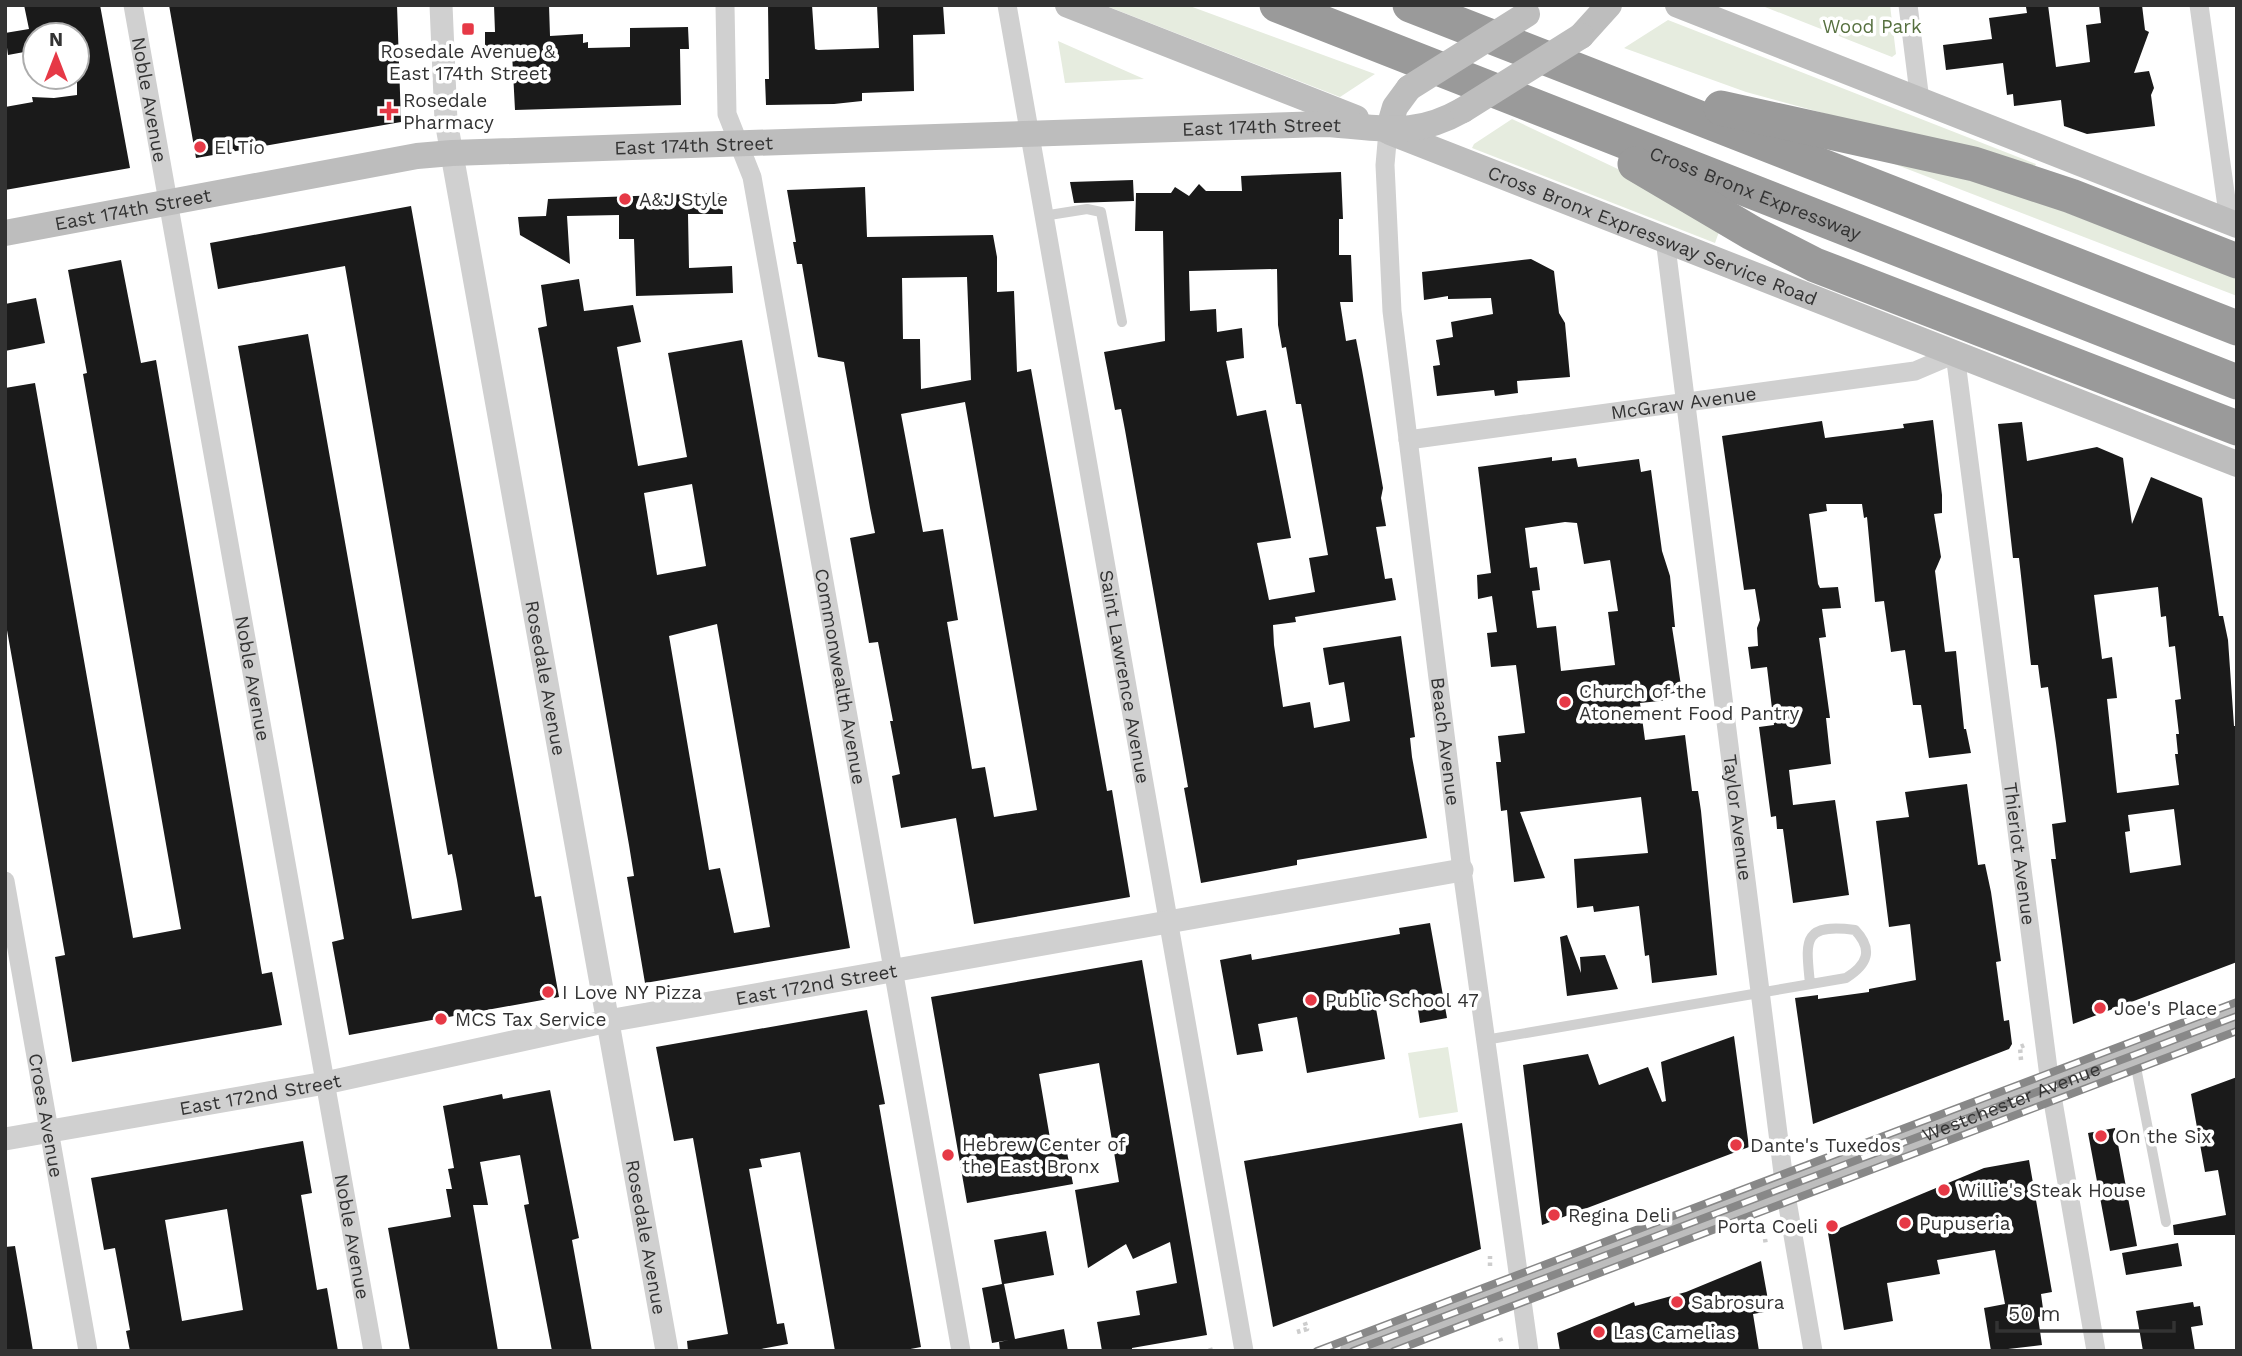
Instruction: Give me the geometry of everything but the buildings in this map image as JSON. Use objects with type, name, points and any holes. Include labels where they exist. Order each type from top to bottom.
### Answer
[{"type":"highway","name":"Cross Bronx Expressway","points":[[1276,5],[2237,382]]},
{"type":"highway","points":[[1410,5],[1438,13],[2237,328]]},
{"type":"highway","points":[[1619,86],[1974,164],[2071,196],[2237,261]]},
{"type":"highway","points":[[1541,109],[1794,255],[2237,429]]},
{"type":"main road","name":"Cross Bronx Expressway Service Road","points":[[1068,5],[2237,464]]},
{"type":"main road","name":"East 174th Street","points":[[5,233],[452,153],[1324,124],[1388,131],[1434,124],[1463,110],[1581,36],[1609,5]]},
{"type":"main road","points":[[1678,5],[2233,223]]},
{"type":"main road","points":[[1388,131],[1395,107],[1409,88],[1534,10]]},
{"type":"main road","name":"Westchester Avenue","points":[[1353,1351],[1785,1189],[2050,1084],[2237,1014]]},
{"type":"street","name":"Noble Avenue","points":[[133,5],[373,1351]]},
{"type":"street","name":"Rosedale Avenue","points":[[441,5],[444,103],[452,153],[667,1351]]},
{"type":"street","name":"Commonwealth Avenue","points":[[725,5],[727,114],[752,177],[961,1351]]},
{"type":"street","name":"Saint Lawrence Avenue","points":[[1007,5],[1244,1351]]},
{"type":"street","points":[[1908,5],[1920,101]]},
{"type":"street","points":[[2199,5],[2233,223]]},
{"type":"street","name":"Beach Avenue","points":[[1388,131],[1385,165],[1389,266],[1408,440],[1462,870],[1519,1290],[1530,1351]]},
{"type":"street","name":"Taylor Avenue","points":[[1665,239],[1785,1189],[1813,1351]]},
{"type":"street","name":"McGraw Avenue","points":[[1408,440],[1915,372],[1955,354]]},
{"type":"street","name":"Thieriot Avenue","points":[[1955,354],[2050,1084],[2096,1351]]},
{"type":"street","name":"East 172nd Street","points":[[5,1139],[326,1083],[608,1021],[1462,870]]},
{"type":"street","name":"Croes Avenue","points":[[5,881],[88,1351]]},
{"type":"lane","points":[[1043,216],[1087,209],[1101,212],[1122,322]]},
{"type":"lane","points":[[1485,1040],[1846,978],[1862,968],[1866,958],[1864,939],[1855,930],[1827,931],[1810,936],[1806,943],[1811,984]]},
{"type":"lane","points":[[2134,1053],[2166,1222]]},
{"type":"path","points":[[2020,1047],[2021,1060]]},
{"type":"path","points":[[1765,1239],[1766,1245]]},
{"type":"path","points":[[1490,1256],[1490,1266]]},
{"type":"path","points":[[1297,1332],[1307,1329],[1304,1320]]},
{"type":"green space","points":[[1104,5],[1187,5],[1375,74],[1340,97]]},
{"type":"green space","name":"Wood Park","points":[[1760,5],[1890,5],[1896,54],[1892,57]]},
{"type":"green space","points":[[1668,20],[2036,164],[2033,170],[1746,92],[1624,48]]},
{"type":"green space","points":[[1058,41],[1144,79],[1065,83]]},
{"type":"green space","points":[[1512,119],[1620,170],[1720,229],[1715,243],[1472,148]]},
{"type":"green space","points":[[1884,157],[2013,192],[2237,278],[2237,296],[1884,160]]},
{"type":"green space","points":[[1448,1047],[1458,1112],[1419,1118],[1408,1053]]},
{"type":"railway","points":[[1317,1351],[2237,1002]]},
{"type":"railway","points":[[1353,1351],[2237,1016]]},
{"type":"railway","points":[[1394,1351],[2237,1031]]},
{"type":"place","name":"Rosedale Avenue & East 174th Street","points":[[468,29]]},
{"type":"place","name":"Rosedale Pharmacy","points":[[389,111]]},
{"type":"place","name":"El Tio","points":[[200,147]]},
{"type":"place","name":"A&J Style","points":[[625,199]]},
{"type":"place","name":"Church of the Atonement Food Pantry","points":[[1565,702]]},
{"type":"place","name":"I Love NY Pizza","points":[[548,992]]},
{"type":"place","name":"Public School 47","points":[[1311,1000]]},
{"type":"place","name":"Joe's Place","points":[[2100,1008]]},
{"type":"place","name":"MCS Tax Service","points":[[441,1019]]},
{"type":"place","name":"On the Six","points":[[2101,1136]]},
{"type":"place","name":"Dante's Tuxedos","points":[[1736,1145]]},
{"type":"place","name":"Hebrew Center of the East Bronx","points":[[948,1155]]},
{"type":"place","name":"Willie's Steak House","points":[[1944,1190]]},
{"type":"place","name":"Regina Deli","points":[[1554,1215]]},
{"type":"place","name":"Pupuseria","points":[[1905,1223]]},
{"type":"place","name":"Porta Coeli","points":[[1832,1226]]},
{"type":"place","name":"Sabrosura","points":[[1677,1302]]},
{"type":"place","name":"Las Camelias","points":[[1599,1332]]}]
